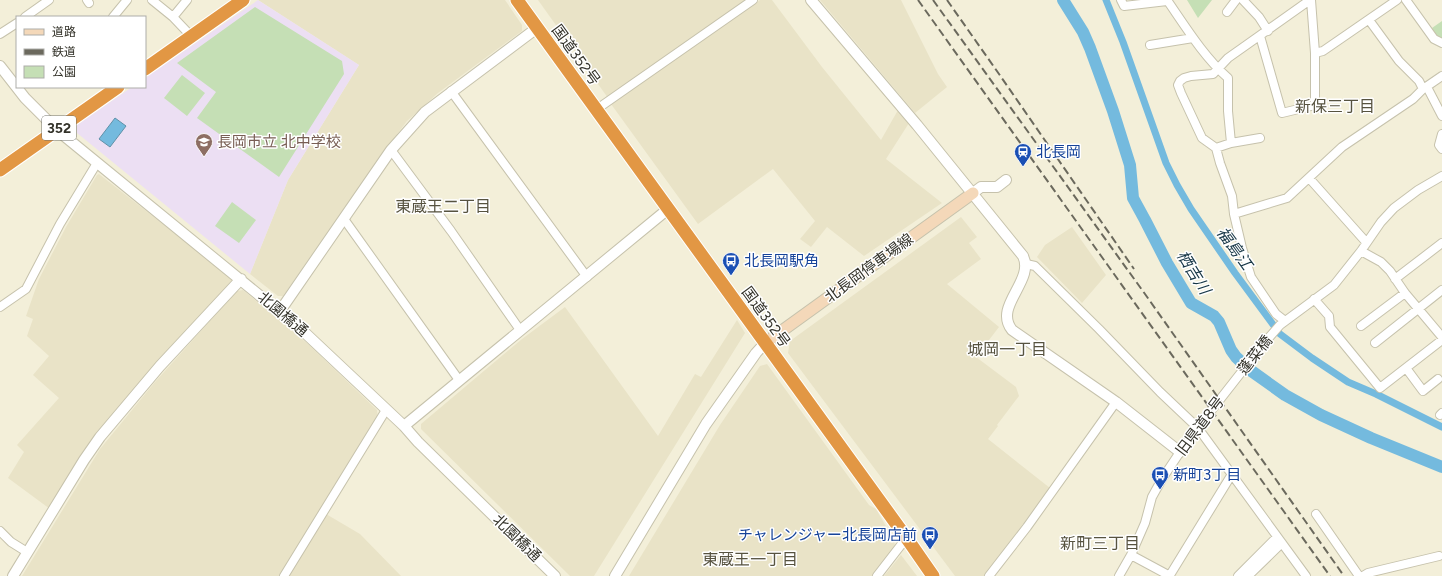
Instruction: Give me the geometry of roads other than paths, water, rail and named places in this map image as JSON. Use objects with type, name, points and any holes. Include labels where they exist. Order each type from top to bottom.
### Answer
[{"type":"highway","points":[[146,68],[243,0]]},
{"type":"highway","name":"国道352号","points":[[517,0],[933,576]]},
{"type":"highway","name":"352","points":[[0,170],[117,88]]},
{"type":"main road","name":"北長岡停車場線","points":[[765,343],[973,193]]},
{"type":"street","points":[[29,16],[49,0]]},
{"type":"street","points":[[114,16],[127,0]]},
{"type":"street","points":[[152,0],[173,17],[192,36]]},
{"type":"street","points":[[173,17],[187,0]]},
{"type":"street","points":[[597,110],[753,0]]},
{"type":"street","points":[[811,0],[973,193],[1023,256],[1026,264],[1023,275],[1008,310],[1007,320],[1010,327],[1116,402],[1180,452]]},
{"type":"street","points":[[1121,0],[1124,6],[1167,0],[1193,38],[1218,69],[1228,78],[1228,111],[1231,143]]},
{"type":"street","points":[[1227,12],[1236,0]]},
{"type":"street","points":[[1243,0],[1268,31]]},
{"type":"street","points":[[1315,54],[1323,51],[1397,0]]},
{"type":"street","points":[[1406,0],[1434,40],[1442,43]]},
{"type":"street","points":[[1260,36],[1282,113],[1315,105],[1315,54],[1308,1],[1268,31],[1260,36],[1228,58],[1213,74],[1184,78],[1178,85],[1202,138],[1216,148],[1232,196],[1234,214],[1251,277],[1282,323],[1334,285],[1361,251],[1381,222],[1403,200],[1442,176]]},
{"type":"street","points":[[1369,20],[1399,61],[1425,88],[1442,116]]},
{"type":"street","points":[[0,34],[16,23]]},
{"type":"street","points":[[280,311],[391,150],[425,112],[537,28]]},
{"type":"street","points":[[1150,45],[1193,38]]},
{"type":"street","name":"北園橋通","points":[[0,66],[16,86]]},
{"type":"street","points":[[1234,214],[1286,198],[1342,147],[1413,99],[1442,76]]},
{"type":"street","name":"北園橋通","points":[[17,88],[25,98],[57,130],[280,311],[324,350],[404,426],[418,442],[555,576]]},
{"type":"street","points":[[451,91],[587,277]]},
{"type":"street","points":[[1442,134],[1439,144],[1442,149]]},
{"type":"street","points":[[1216,148],[1231,143],[1260,138]]},
{"type":"street","points":[[391,150],[451,231],[520,330]]},
{"type":"street","points":[[0,307],[26,289],[60,224],[97,163]]},
{"type":"street","points":[[1309,178],[1366,242]]},
{"type":"street","points":[[973,193],[981,187],[997,187],[1006,180]]},
{"type":"street","points":[[404,426],[668,209]]},
{"type":"street","points":[[344,219],[459,380]]},
{"type":"street","points":[[1395,279],[1442,244]]},
{"type":"street","points":[[1361,251],[1381,262],[1390,271],[1405,293],[1442,337]]},
{"type":"street","points":[[1026,264],[1035,266],[1160,392],[1198,428],[1306,576]]},
{"type":"street","points":[[13,576],[84,460],[100,437],[160,366],[241,279]]},
{"type":"street","points":[[1375,343],[1442,290]]},
{"type":"street","points":[[1361,326],[1405,293]]},
{"type":"street","points":[[1314,299],[1329,316],[1330,327],[1380,388],[1442,340]]},
{"type":"street","name":"蓬菜橋","points":[[1231,386],[1282,323]]},
{"type":"street","points":[[615,576],[706,424],[756,353],[765,343]]},
{"type":"street","points":[[1406,368],[1423,391],[1438,379]]},
{"type":"street","name":"旧県道8号","points":[[1119,576],[1146,523],[1156,490],[1180,452],[1231,386]]},
{"type":"street","points":[[989,576],[1027,527],[1116,402]]},
{"type":"street","points":[[284,576],[386,410]]},
{"type":"street","points":[[1131,555],[1170,576],[1232,474]]},
{"type":"street","points":[[1316,514],[1359,576]]},
{"type":"street","points":[[0,531],[11,542],[27,552]]},
{"type":"street","points":[[878,576],[901,545],[908,540]]},
{"type":"street","points":[[1238,576],[1280,540]]},
{"type":"street","points":[[1248,576],[1280,540]]},
{"type":"street","points":[[1363,576],[1439,556]]},
{"type":"water","points":[[115,118],[126,126],[110,147],[99,139]]},
{"type":"waterway","name":"栖吉川","points":[[1063,0],[1083,32],[1113,111],[1130,165],[1133,198],[1167,263],[1191,303],[1214,316],[1219,322],[1231,350],[1236,357],[1250,370],[1285,395],[1321,415],[1371,438],[1442,467]]},
{"type":"waterway","name":"福島江","points":[[1106,0],[1123,42],[1166,163],[1177,185],[1191,209],[1235,273],[1280,334],[1348,382],[1376,394],[1442,427]]},
{"type":"railway","points":[[918,0],[1330,576]]},
{"type":"railway","points":[[933,0],[1145,294],[1344,576]]},
{"type":"railway","points":[[947,0],[1134,269]]},
{"type":"place","name":"長岡市立 北中学校","points":[[204,157]]},
{"type":"place","name":"北長岡","points":[[1023,167]]},
{"type":"place","name":"北長岡駅角","points":[[731,276]]},
{"type":"place","name":"新町3丁目","points":[[1160,490]]},
{"type":"place","name":"チャレンジャー北長岡店前","points":[[930,550]]},
{"type":"district","name":"新保三丁目","points":[[1335,106]]},
{"type":"district","name":"東蔵王二丁目","points":[[443,206]]},
{"type":"district","name":"城岡一丁目","points":[[1007,349]]},
{"type":"district","name":"新町三丁目","points":[[1100,543]]},
{"type":"district","name":"東蔵王一丁目","points":[[750,559]]}]
